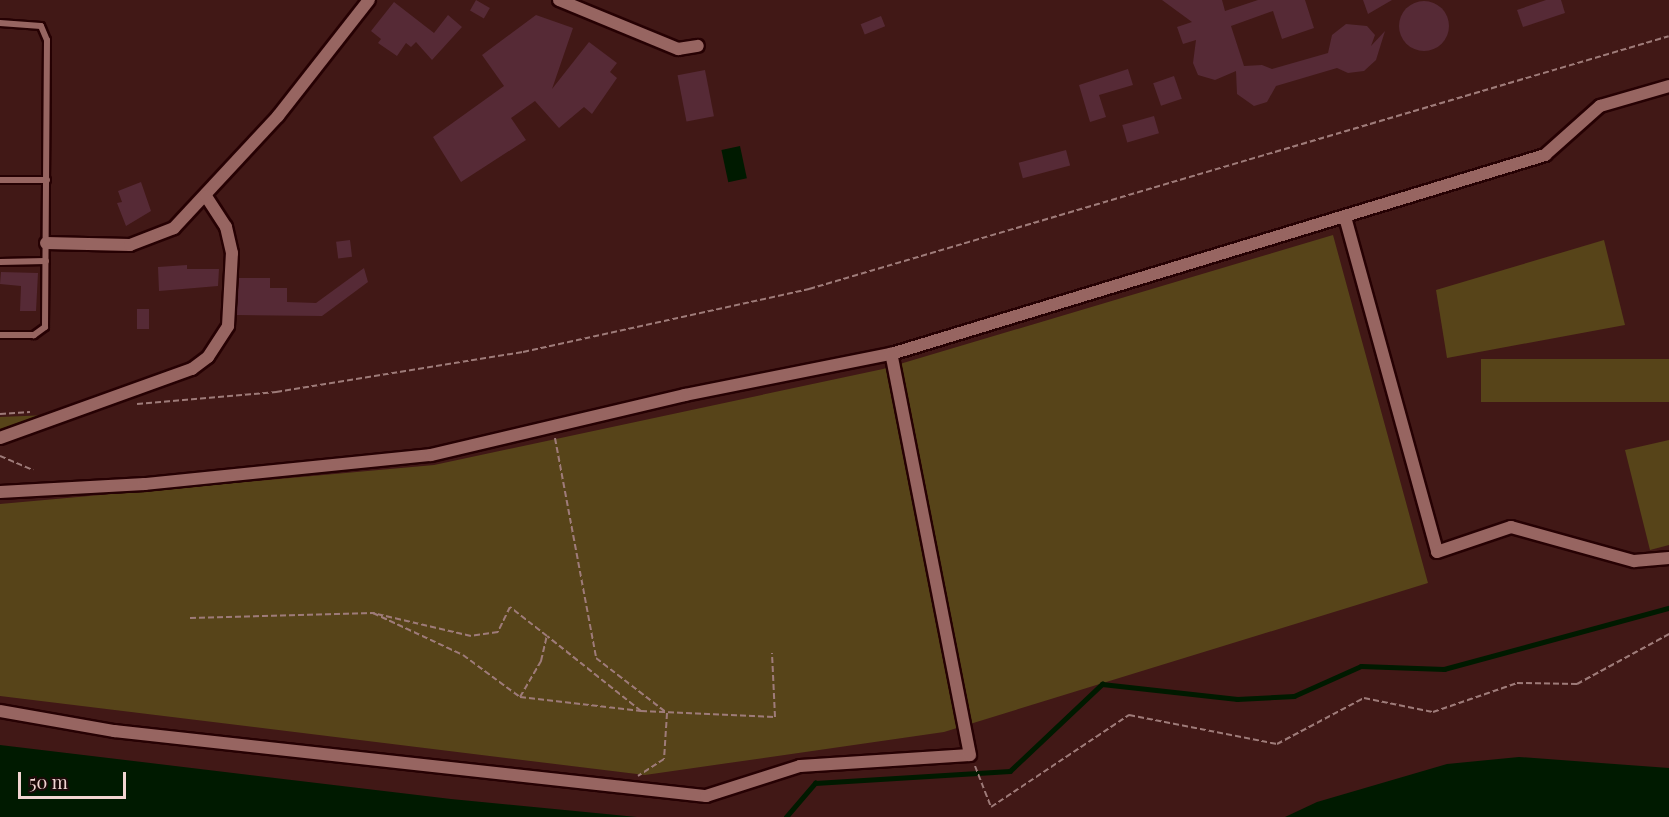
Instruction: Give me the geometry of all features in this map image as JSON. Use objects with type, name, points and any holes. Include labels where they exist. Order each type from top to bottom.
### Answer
[{"type":"street","points":[[46,243],[130,245],[174,228],[278,116],[369,0]]},
{"type":"street","points":[[560,0],[678,49],[698,46]]},
{"type":"street","points":[[0,492],[145,484],[431,455],[685,395],[891,354],[1545,155],[1600,106],[1669,86]]},
{"type":"street","points":[[0,438],[192,369],[208,357],[228,327],[232,253],[226,227],[206,196]]},
{"type":"street","points":[[1345,217],[1437,552],[1511,526],[1634,561],[1669,558]]},
{"type":"street","points":[[0,711],[114,731],[706,796],[800,766],[970,755],[891,354]]},
{"type":"lane","points":[[0,23],[31,23],[41,26],[47,40],[45,327],[34,335],[0,335]]},
{"type":"lane","points":[[0,180],[46,180]]},
{"type":"lane","points":[[0,262],[46,261]]},
{"type":"path","points":[[128,405],[276,392],[523,352],[809,289],[1669,36]]},
{"type":"path","points":[[553,426],[596,658],[667,713]]},
{"type":"path","points":[[0,456],[33,470]]},
{"type":"path","points":[[190,618],[374,613],[471,636],[498,632],[510,607],[641,711]]},
{"type":"path","points":[[374,613],[463,655],[519,697],[641,711],[775,717],[772,653]]},
{"type":"path","points":[[970,755],[992,807],[1129,715],[1277,744],[1364,698],[1433,712],[1516,683],[1577,684],[1669,634]]},
{"type":"path","points":[[519,697],[541,661],[547,636]]},
{"type":"path","points":[[621,787],[664,759],[667,713]]},
{"type":"shaded area","points":[[740,146],[747,178],[728,182],[721,150]]},
{"type":"shaded area","points":[[1333,235],[1428,583],[944,732],[645,775],[0,696],[0,504],[434,465],[883,369]]},
{"type":"shaded area","points":[[1604,240],[1625,325],[1447,358],[1436,290]]},
{"type":"shaded area","points":[[1481,359],[1669,359],[1669,402],[1481,402]]},
{"type":"shaded area","points":[[49,415],[0,435],[0,417]]},
{"type":"shaded area","points":[[1669,440],[1669,545],[1650,550],[1625,450]]},
{"type":"shaded area","points":[[0,745],[451,799],[637,817],[0,817]]},
{"type":"shaded area","points":[[1519,757],[1669,768],[1669,817],[1285,817],[1317,802],[1447,764]]},
{"type":"building","points":[[476,0],[490,8],[484,18],[470,10]]},
{"type":"building","points":[[1162,0],[1222,0],[1225,11],[1258,0],[1305,0],[1314,28],[1282,39],[1273,11],[1231,26],[1244,66],[1262,65],[1272,69],[1328,53],[1332,35],[1346,24],[1367,26],[1375,35],[1371,46],[1385,31],[1376,60],[1364,71],[1348,73],[1337,68],[1276,86],[1267,102],[1254,106],[1237,94],[1236,71],[1215,80],[1198,75],[1193,63],[1196,40],[1183,44],[1177,27],[1192,22]]},
{"type":"building","points":[[1363,0],[1392,0],[1368,14]]},
{"type":"building","points":[[1546,0],[1561,0],[1565,13],[1523,27],[1517,10]]},
{"type":"building","points":[[1419,1],[1429,1],[1442,8],[1449,21],[1449,31],[1442,44],[1429,51],[1419,51],[1410,47],[1403,40],[1399,31],[1399,21],[1403,12],[1410,5]]},
{"type":"building","points":[[394,2],[434,33],[448,15],[462,27],[432,60],[416,42],[411,47],[406,43],[397,56],[378,43],[381,39],[371,31]]},
{"type":"building","points":[[536,15],[573,28],[552,89],[589,42],[617,63],[610,72],[617,78],[592,114],[584,107],[559,128],[535,101],[511,118],[526,140],[461,182],[433,137],[504,86],[482,55]]},
{"type":"building","points":[[881,16],[885,26],[865,34],[861,24]]},
{"type":"building","points":[[1128,69],[1133,85],[1099,95],[1106,117],[1090,122],[1079,85]]},
{"type":"building","points":[[705,70],[714,116],[686,121],[678,75]]},
{"type":"building","points":[[1174,76],[1182,99],[1161,106],[1153,83]]},
{"type":"building","points":[[1154,116],[1159,133],[1127,142],[1122,125]]},
{"type":"building","points":[[1066,150],[1070,165],[1023,178],[1019,163]]},
{"type":"building","points":[[141,182],[151,211],[126,226],[117,203],[122,202],[118,191]]},
{"type":"building","points":[[350,240],[352,257],[338,259],[336,242]]},
{"type":"building","points":[[187,265],[187,269],[219,269],[218,286],[159,291],[158,267]]},
{"type":"building","points":[[364,268],[368,282],[322,316],[237,315],[239,278],[270,278],[270,288],[287,288],[287,302],[316,303]]},
{"type":"building","points":[[1,272],[38,273],[36,311],[20,311],[21,286],[0,284]]},
{"type":"building","points":[[137,309],[149,309],[149,329],[137,329]]},
{"type":"waterway","points":[[786,817],[815,783],[1010,771],[1102,684],[1237,699],[1294,696],[1361,666],[1444,669],[1669,608]]}]
